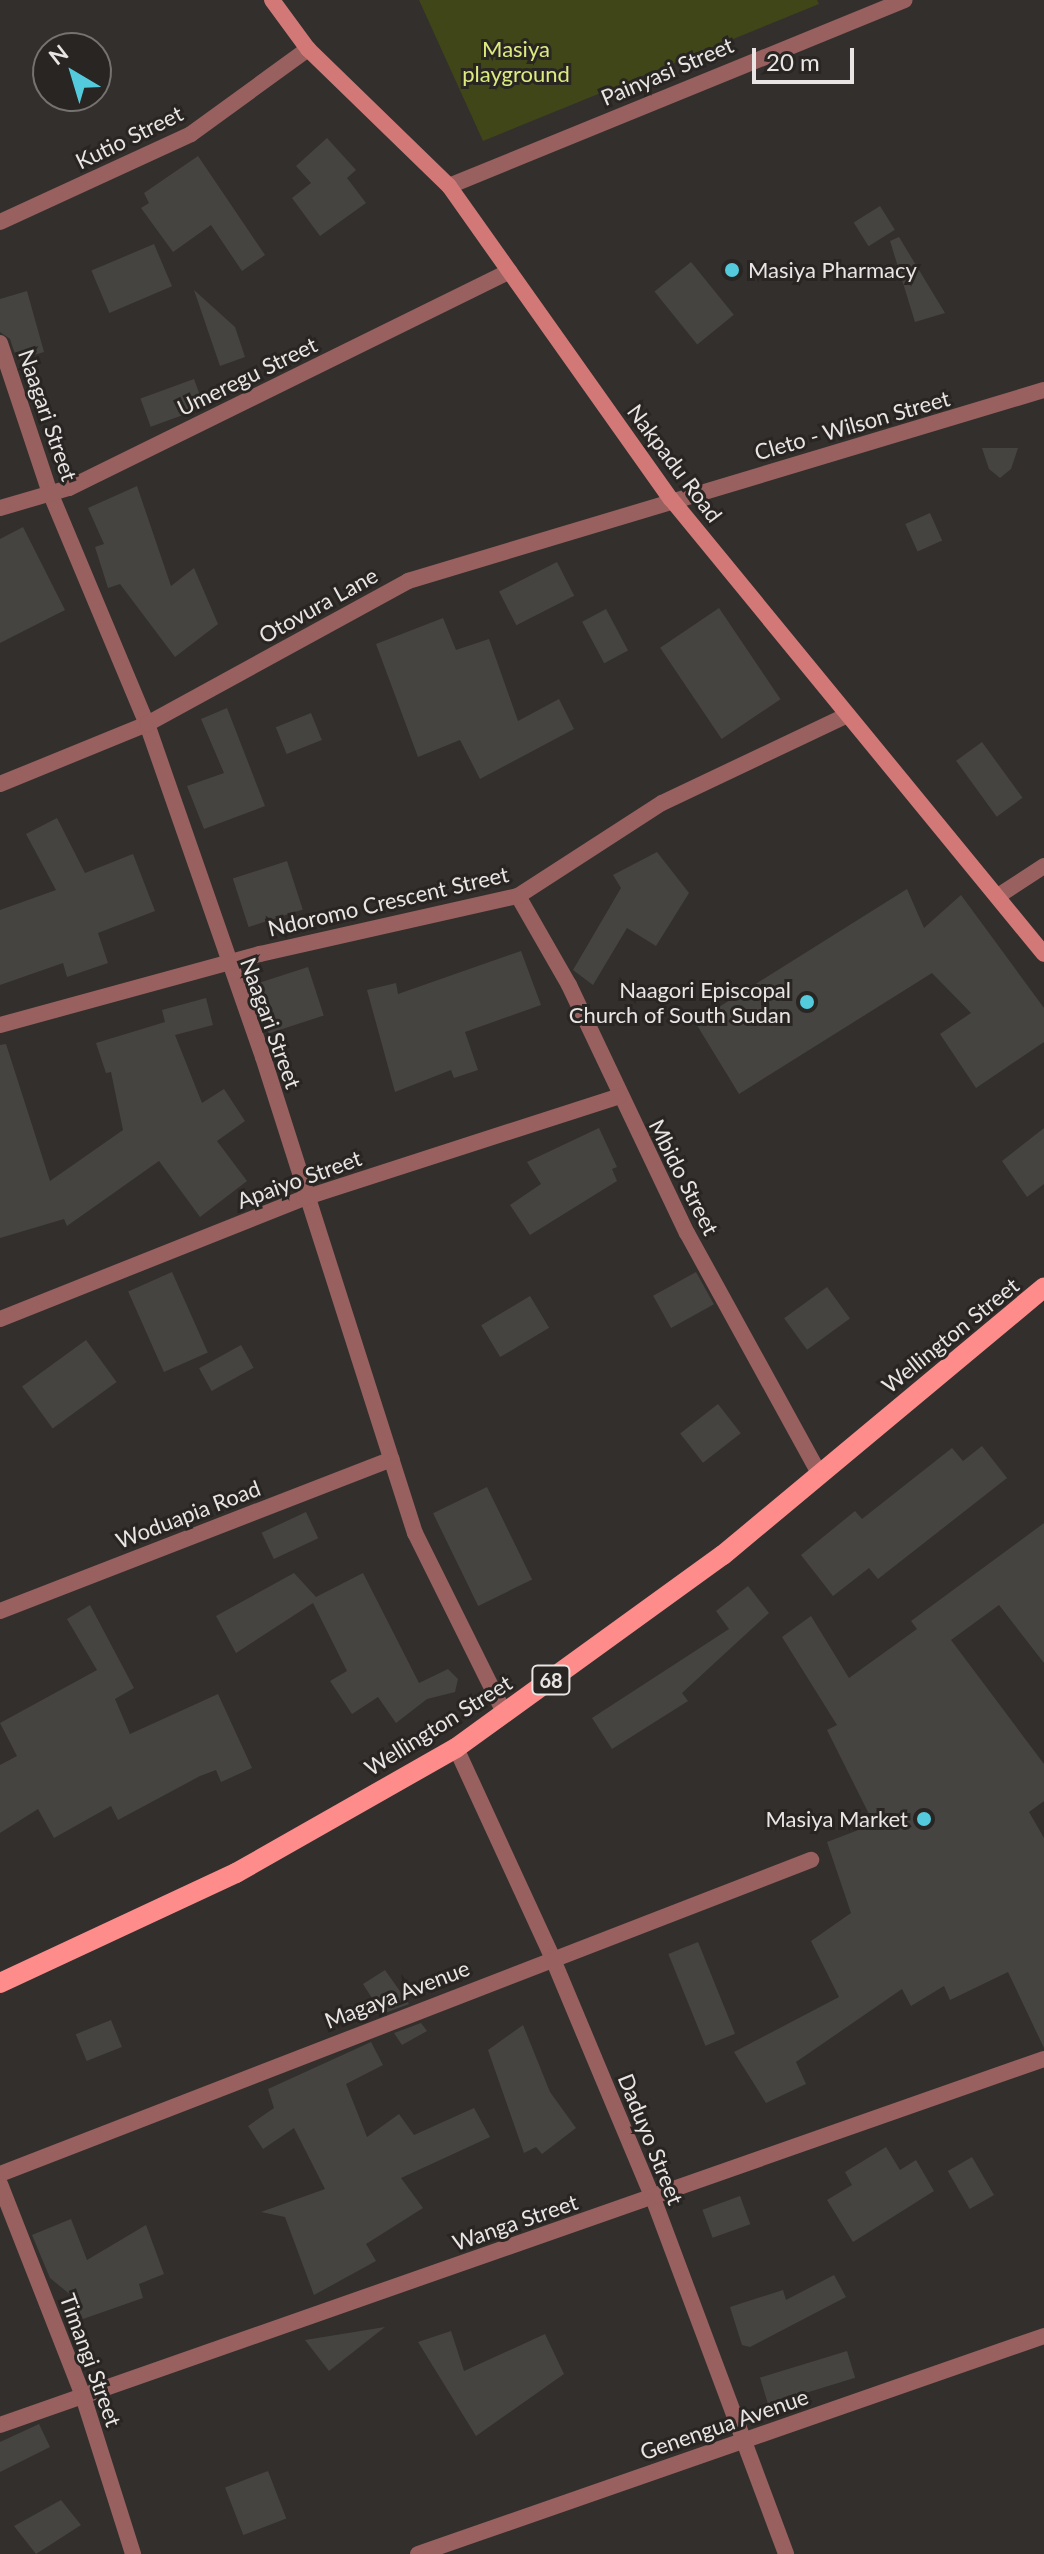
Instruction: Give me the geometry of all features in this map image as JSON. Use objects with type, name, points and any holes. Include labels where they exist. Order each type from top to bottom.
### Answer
[{"type":"main road","name":"Wellington Street","points":[[0,1983],[236,1873],[456,1748],[723,1555],[1044,1288]]},
{"type":"street","name":"Nakpadu Road","points":[[272,0],[308,49],[449,186],[671,499],[845,716],[1044,954]]},
{"type":"street","name":"Painyasi Street","points":[[449,186],[905,0]]},
{"type":"street","name":"Kutio Street","points":[[0,222],[191,134],[308,49]]},
{"type":"street","name":"Umeregu Street","points":[[0,508],[49,490],[69,488],[510,271]]},
{"type":"street","name":"Naagari Street","points":[[0,343],[49,490],[147,724],[226,963],[263,1057],[304,1198],[415,1533],[505,1714]]},
{"type":"street","name":"Cleto - Wilson Street","points":[[671,499],[1044,390]]},
{"type":"street","name":"Otovura Lane","points":[[0,784],[147,724],[408,581],[671,499]]},
{"type":"street","name":"Ndoromo Crescent Street","points":[[0,1025],[226,963],[518,896],[662,803],[845,716]]},
{"type":"street","points":[[998,896],[1044,866]]},
{"type":"street","name":"Mbido Street","points":[[518,896],[569,985],[619,1096],[819,1473]]},
{"type":"street","name":"Apaiyo Street","points":[[0,1319],[304,1198],[619,1096]]},
{"type":"street","name":"Woduapia Road","points":[[0,1611],[392,1459]]},
{"type":"street","name":"Daduyo Street","points":[[456,1748],[552,1957],[653,2198],[747,2440],[786,2554]]},
{"type":"street","name":"Magaya Avenue","points":[[0,2174],[552,1957],[811,1860]]},
{"type":"street","name":"Wanga Street","points":[[0,2425],[82,2393],[653,2198],[1044,2059]]},
{"type":"street","name":"Timangi Street","points":[[0,2184],[82,2393],[133,2554]]},
{"type":"street","name":"Genengua Avenue","points":[[418,2554],[1044,2336]]},
{"type":"green space","name":"Masiya playground","points":[[419,0],[817,0],[819,4],[483,141]]},
{"type":"building","points":[[327,138],[356,170],[347,178],[366,203],[320,236],[292,198],[311,183],[296,166]]},
{"type":"building","points":[[198,156],[265,255],[242,271],[211,225],[173,252],[141,208],[149,203],[144,193]]},
{"type":"building","points":[[880,206],[895,230],[869,246],[854,222]]},
{"type":"building","points":[[899,237],[945,313],[915,322],[890,241]]},
{"type":"building","points":[[154,244],[172,286],[109,313],[91,271]]},
{"type":"building","points":[[691,262],[734,315],[697,344],[654,292]]},
{"type":"building","points":[[194,290],[235,327],[245,357],[220,366]]},
{"type":"building","points":[[27,291],[44,352],[17,360],[10,339],[0,332],[0,299]]},
{"type":"building","points":[[194,379],[204,407],[151,427],[140,398]]},
{"type":"building","points":[[982,448],[1018,448],[1011,469],[1000,478],[989,469]]},
{"type":"building","points":[[137,486],[171,586],[194,568],[218,624],[175,657],[120,584],[108,588],[95,547],[104,544],[88,508]]},
{"type":"building","points":[[930,513],[942,540],[918,551],[905,524]]},
{"type":"building","points":[[23,527],[65,610],[0,643],[0,539]]},
{"type":"building","points":[[557,562],[574,596],[516,625],[499,592]]},
{"type":"building","points":[[719,608],[781,699],[722,739],[660,648]]},
{"type":"building","points":[[606,609],[628,650],[604,663],[582,622]]},
{"type":"building","points":[[443,618],[456,650],[489,639],[518,721],[559,699],[574,729],[480,779],[460,740],[418,757],[376,644]]},
{"type":"building","points":[[227,708],[265,806],[204,829],[187,786],[224,773],[201,719]]},
{"type":"building","points":[[311,713],[322,740],[287,754],[276,727]]},
{"type":"building","points":[[982,742],[1023,798],[997,817],[956,761]]},
{"type":"building","points":[[57,818],[85,873],[133,854],[155,911],[98,933],[108,963],[67,977],[63,963],[0,985],[0,910],[56,890],[26,834]]},
{"type":"building","points":[[657,852],[689,893],[656,946],[627,928],[593,985],[573,970],[621,888],[613,875]]},
{"type":"building","points":[[287,861],[303,910],[249,927],[233,879]]},
{"type":"building","points":[[907,889],[924,928],[961,895],[1044,1008],[1044,1042],[976,1088],[940,1034],[971,1013],[932,973],[739,1094],[695,1022]]},
{"type":"building","points":[[521,951],[541,1005],[465,1032],[478,1070],[454,1078],[451,1070],[395,1092],[367,990],[396,983],[398,994]]},
{"type":"building","points":[[308,967],[324,1016],[269,1033],[253,985]]},
{"type":"building","points":[[206,998],[213,1025],[175,1035],[202,1103],[224,1089],[245,1121],[217,1141],[247,1181],[200,1217],[159,1161],[67,1226],[64,1219],[0,1238],[0,1045],[6,1044],[50,1181],[123,1130],[111,1072],[106,1073],[96,1043],[165,1022],[162,1010]]},
{"type":"building","points":[[599,1128],[617,1167],[612,1169],[617,1181],[530,1235],[510,1205],[541,1184],[527,1162]]},
{"type":"building","points":[[1044,1128],[1044,1184],[1027,1197],[1002,1161]]},
{"type":"building","points":[[172,1272],[208,1352],[164,1372],[128,1292]]},
{"type":"building","points":[[696,1272],[714,1304],[671,1328],[653,1296]]},
{"type":"building","points":[[827,1287],[850,1319],[807,1350],[784,1318]]},
{"type":"building","points":[[530,1296],[549,1328],[500,1357],[481,1325]]},
{"type":"building","points":[[86,1340],[117,1382],[53,1429],[22,1386]]},
{"type":"building","points":[[241,1345],[254,1368],[212,1391],[199,1368]]},
{"type":"building","points":[[718,1404],[741,1433],[703,1463],[680,1434]]},
{"type":"building","points":[[982,1446],[1007,1478],[878,1579],[869,1568],[833,1596],[801,1555],[855,1511],[862,1519],[952,1448],[963,1461]]},
{"type":"building","points":[[487,1487],[532,1580],[478,1606],[433,1513]]},
{"type":"building","points":[[306,1512],[318,1538],[274,1559],[262,1533]]},
{"type":"building","points":[[1044,1523],[1044,1663],[999,1605],[951,1640],[1044,1764],[1044,1801],[1029,1812],[1044,1838],[1044,2048],[1008,1972],[950,2000],[944,1986],[911,2006],[902,1989],[796,2062],[806,2084],[766,2103],[734,2052],[839,1997],[811,1941],[851,1913],[827,1842],[874,1824],[827,1730],[837,1725],[782,1637],[811,1616],[849,1678],[917,1629],[911,1621]]},
{"type":"building","points":[[294,1573],[316,1597],[363,1573],[419,1683],[448,1669],[458,1679],[455,1692],[427,1699],[396,1723],[378,1697],[352,1714],[330,1681],[347,1671],[313,1603],[236,1653],[216,1616]]},
{"type":"building","points":[[748,1586],[769,1613],[682,1693],[688,1701],[612,1749],[592,1718],[729,1629],[716,1611]]},
{"type":"building","points":[[90,1605],[134,1688],[115,1699],[130,1734],[218,1694],[252,1768],[221,1782],[216,1770],[200,1776],[118,1820],[111,1806],[54,1838],[38,1809],[0,1833],[0,1765],[17,1756],[0,1723],[97,1670],[67,1619]]},
{"type":"building","points":[[698,1942],[735,2034],[705,2046],[668,1954]]},
{"type":"building","points":[[385,1970],[409,2004],[382,2014],[363,1984]]},
{"type":"building","points":[[111,2020],[122,2047],[87,2061],[76,2034]]},
{"type":"building","points":[[421,2023],[427,2031],[402,2045],[394,2033]]},
{"type":"building","points":[[523,2025],[550,2092],[576,2128],[542,2154],[536,2147],[524,2153],[488,2050]]},
{"type":"building","points":[[371,2042],[383,2065],[346,2084],[367,2137],[399,2114],[414,2135],[474,2108],[490,2137],[401,2178],[423,2208],[366,2244],[376,2261],[314,2295],[285,2217],[261,2212],[325,2189],[294,2128],[263,2149],[248,2126],[274,2108],[268,2089]]},
{"type":"building","points":[[886,2147],[900,2170],[916,2160],[934,2191],[853,2242],[827,2200],[852,2185],[845,2172]]},
{"type":"building","points":[[972,2157],[994,2195],[970,2209],[948,2171]]},
{"type":"building","points":[[740,2196],[750,2224],[713,2238],[702,2210]]},
{"type":"building","points":[[71,2219],[87,2260],[146,2225],[164,2274],[139,2284],[143,2298],[83,2319],[72,2296],[50,2278],[32,2235]]},
{"type":"building","points":[[834,2275],[846,2297],[750,2347],[742,2345],[730,2307],[783,2290],[786,2300]]},
{"type":"building","points":[[385,2327],[329,2371],[305,2340]]},
{"type":"building","points":[[451,2331],[464,2371],[545,2334],[564,2374],[476,2436],[418,2342]]},
{"type":"building","points":[[847,2351],[855,2378],[768,2404],[760,2378]]},
{"type":"building","points":[[39,2424],[50,2447],[0,2472],[0,2442]]},
{"type":"building","points":[[268,2471],[286,2519],[243,2535],[225,2487]]},
{"type":"building","points":[[61,2500],[81,2525],[36,2554],[14,2526]]},
{"type":"place","name":"Masiya Pharmacy","points":[[732,270]]},
{"type":"place","name":"Naagori Episcopal Church of South Sudan","points":[[807,1002]]},
{"type":"place","name":"Masiya Market","points":[[924,1819]]}]
